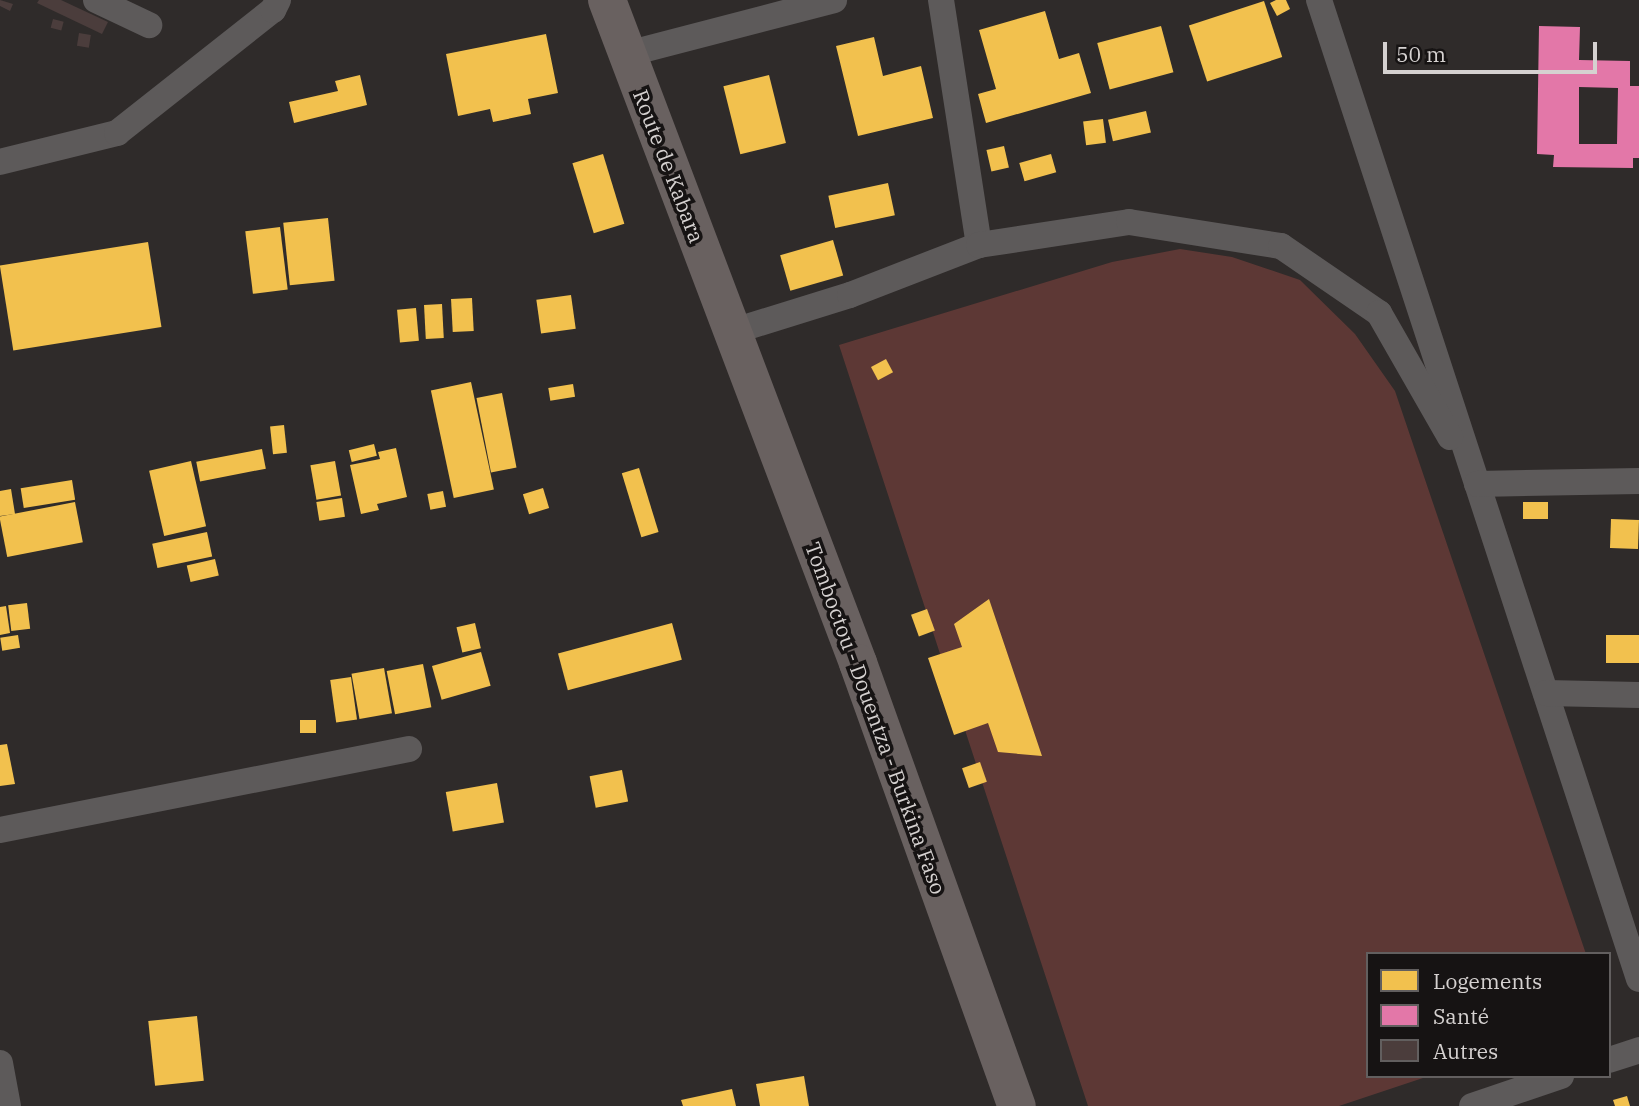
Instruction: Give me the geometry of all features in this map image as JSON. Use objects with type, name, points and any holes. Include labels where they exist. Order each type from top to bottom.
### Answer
[{"type":"main road","name":"Route de Kabara","points":[[607,0],[731,332]]},
{"type":"main road","name":"Tomboctou - Douentza - Burkina Faso","points":[[731,332],[858,663],[1017,1106]]},
{"type":"street","points":[[96,0],[149,24]]},
{"type":"street","points":[[0,162],[117,133],[273,10],[278,0]]},
{"type":"street","points":[[627,54],[834,0]]},
{"type":"street","points":[[941,0],[979,245]]},
{"type":"street","points":[[1319,0],[1639,979]]},
{"type":"street","points":[[731,332],[850,295],[979,245],[1129,222],[1281,246],[1378,313],[1477,484]]},
{"type":"street","points":[[1477,484],[1639,481]]},
{"type":"street","points":[[1546,693],[1639,695]]},
{"type":"street","points":[[0,831],[408,749]]},
{"type":"street","points":[[1611,1059],[1639,1050]]},
{"type":"street","points":[[0,1063],[8,1106]]},
{"type":"street","points":[[1472,1106],[1555,1078]]},
{"type":"shaded area","points":[[1180,249],[1232,257],[1300,280],[1355,334],[1395,391],[1585,952],[1366,952],[1366,1078],[1423,1078],[1339,1106],[1088,1106],[839,345],[1112,262]]},
{"type":"building: Logements","points":[[1286,0],[1290,9],[1277,16],[1270,3]]},
{"type":"building: Logements","points":[[1264,1],[1282,57],[1207,82],[1189,25]]},
{"type":"building: Logements","points":[[1045,11],[1059,59],[1079,53],[1091,93],[986,123],[978,94],[996,89],[979,30]]},
{"type":"building: Logements","points":[[1161,26],[1173,72],[1110,89],[1097,43]]},
{"type":"building: Logements","points":[[546,34],[558,93],[528,99],[531,114],[493,122],[490,109],[458,116],[446,54]]},
{"type":"building: Logements","points":[[874,37],[883,76],[921,66],[933,118],[858,136],[836,46]]},
{"type":"building: Logements","points":[[360,75],[367,105],[294,123],[289,102],[338,91],[335,81]]},
{"type":"building: Logements","points":[[769,75],[786,143],[740,154],[723,86]]},
{"type":"building: Logements","points":[[1146,111],[1151,132],[1113,141],[1108,120]]},
{"type":"building: Logements","points":[[1103,119],[1106,143],[1086,145],[1083,121]]},
{"type":"building: Logements","points":[[1004,146],[1009,167],[991,171],[986,150]]},
{"type":"building: Logements","points":[[603,154],[624,224],[594,233],[572,163]]},
{"type":"building: Logements","points":[[1051,154],[1056,172],[1025,181],[1019,163]]},
{"type":"building: Logements","points":[[888,183],[895,215],[835,228],[828,196]]},
{"type":"building: Logements","points":[[328,218],[335,281],[290,285],[283,223]]},
{"type":"building: Logements","points":[[280,227],[288,290],[253,294],[245,231]]},
{"type":"building: Logements","points":[[833,240],[843,276],[790,291],[780,255]]},
{"type":"building: Logements","points":[[148,242],[161,327],[13,350],[0,265]]},
{"type":"building: Logements","points":[[571,295],[576,329],[541,334],[536,300]]},
{"type":"building: Logements","points":[[472,298],[474,331],[453,332],[451,299]]},
{"type":"building: Logements","points":[[442,304],[444,338],[426,339],[424,305]]},
{"type":"building: Logements","points":[[416,308],[419,341],[400,343],[397,310]]},
{"type":"building: Logements","points":[[886,359],[893,372],[878,380],[871,367]]},
{"type":"building: Logements","points":[[471,382],[494,490],[454,498],[431,391]]},
{"type":"building: Logements","points":[[573,384],[575,397],[550,401],[548,388]]},
{"type":"building: Logements","points":[[502,393],[517,468],[491,473],[476,398]]},
{"type":"building: Logements","points":[[284,425],[287,453],[273,454],[270,426]]},
{"type":"building: Logements","points":[[374,444],[377,456],[352,462],[349,450]]},
{"type":"building: Logements","points":[[396,448],[407,497],[377,504],[379,510],[361,514],[350,465],[380,459],[378,452]]},
{"type":"building: Logements","points":[[262,449],[266,469],[200,481],[196,462]]},
{"type":"building: Logements","points":[[191,461],[206,526],[164,536],[149,471]]},
{"type":"building: Logements","points":[[335,461],[341,495],[316,500],[310,465]]},
{"type":"building: Logements","points":[[639,468],[659,532],[641,537],[622,473]]},
{"type":"building: Logements","points":[[72,480],[75,500],[24,508],[21,488]]},
{"type":"building: Logements","points":[[543,488],[549,508],[529,514],[523,494]]},
{"type":"building: Logements","points":[[11,489],[15,514],[0,516],[0,491]]},
{"type":"building: Logements","points":[[443,491],[446,507],[430,510],[427,494]]},
{"type":"building: Logements","points":[[342,498],[345,517],[319,521],[316,502]]},
{"type":"building: Logements","points":[[75,502],[83,542],[7,557],[0,517]]},
{"type":"building: Logements","points":[[1523,502],[1548,502],[1548,519],[1523,519]]},
{"type":"building: Logements","points":[[1611,519],[1639,520],[1638,549],[1610,548]]},
{"type":"building: Logements","points":[[207,532],[212,556],[157,568],[152,544]]},
{"type":"building: Logements","points":[[215,559],[219,576],[191,582],[187,566]]},
{"type":"building: Logements","points":[[989,599],[1042,756],[998,752],[988,723],[954,735],[928,658],[962,647],[954,624]]},
{"type":"building: Logements","points":[[27,603],[30,629],[11,631],[8,605]]},
{"type":"building: Logements","points":[[6,606],[10,633],[0,635],[0,607]]},
{"type":"building: Logements","points":[[927,609],[935,631],[919,636],[911,615]]},
{"type":"building: Logements","points":[[475,623],[481,648],[462,653],[456,627]]},
{"type":"building: Logements","points":[[672,623],[682,660],[568,690],[558,654]]},
{"type":"building: Logements","points":[[18,635],[20,648],[2,651],[0,638]]},
{"type":"building: Logements","points":[[1606,635],[1639,635],[1639,663],[1606,663]]},
{"type":"building: Logements","points":[[481,652],[491,686],[442,700],[432,666]]},
{"type":"building: Logements","points":[[423,664],[431,707],[395,714],[387,671]]},
{"type":"building: Logements","points":[[384,668],[392,713],[359,719],[352,674]]},
{"type":"building: Logements","points":[[351,677],[357,720],[336,723],[330,680]]},
{"type":"building: Logements","points":[[300,720],[316,720],[316,733],[300,733]]},
{"type":"building: Logements","points":[[7,744],[15,784],[0,786],[0,745]]},
{"type":"building: Logements","points":[[980,762],[987,782],[969,788],[962,768]]},
{"type":"building: Logements","points":[[622,770],[628,801],[596,808],[590,776]]},
{"type":"building: Logements","points":[[497,783],[504,822],[453,831],[446,792]]},
{"type":"building: Logements","points":[[197,1016],[204,1081],[155,1086],[148,1021]]},
{"type":"building: Logements","points":[[804,1076],[809,1106],[760,1106],[756,1084]]},
{"type":"building: Logements","points":[[732,1089],[736,1106],[683,1106],[681,1100]]},
{"type":"building: Logements","points":[[1627,1096],[1630,1106],[1615,1106],[1613,1100]]},
{"type":"building: Santé","points":[[1539,26],[1580,27],[1579,60],[1630,61],[1630,86],[1639,86],[1639,158],[1633,158],[1633,168],[1553,167],[1554,155],[1537,154]],"holes":[[[1579,87],[1618,88],[1617,144],[1579,144]]]},
{"type":"building: Autres","points":[[0,0],[13,4],[10,11],[0,6]]},
{"type":"building: Autres","points":[[39,0],[61,0],[108,22],[102,34],[37,3]]},
{"type":"building: Autres","points":[[53,19],[64,22],[61,31],[51,28]]},
{"type":"building: Autres","points":[[79,33],[91,35],[89,48],[77,46]]}]
